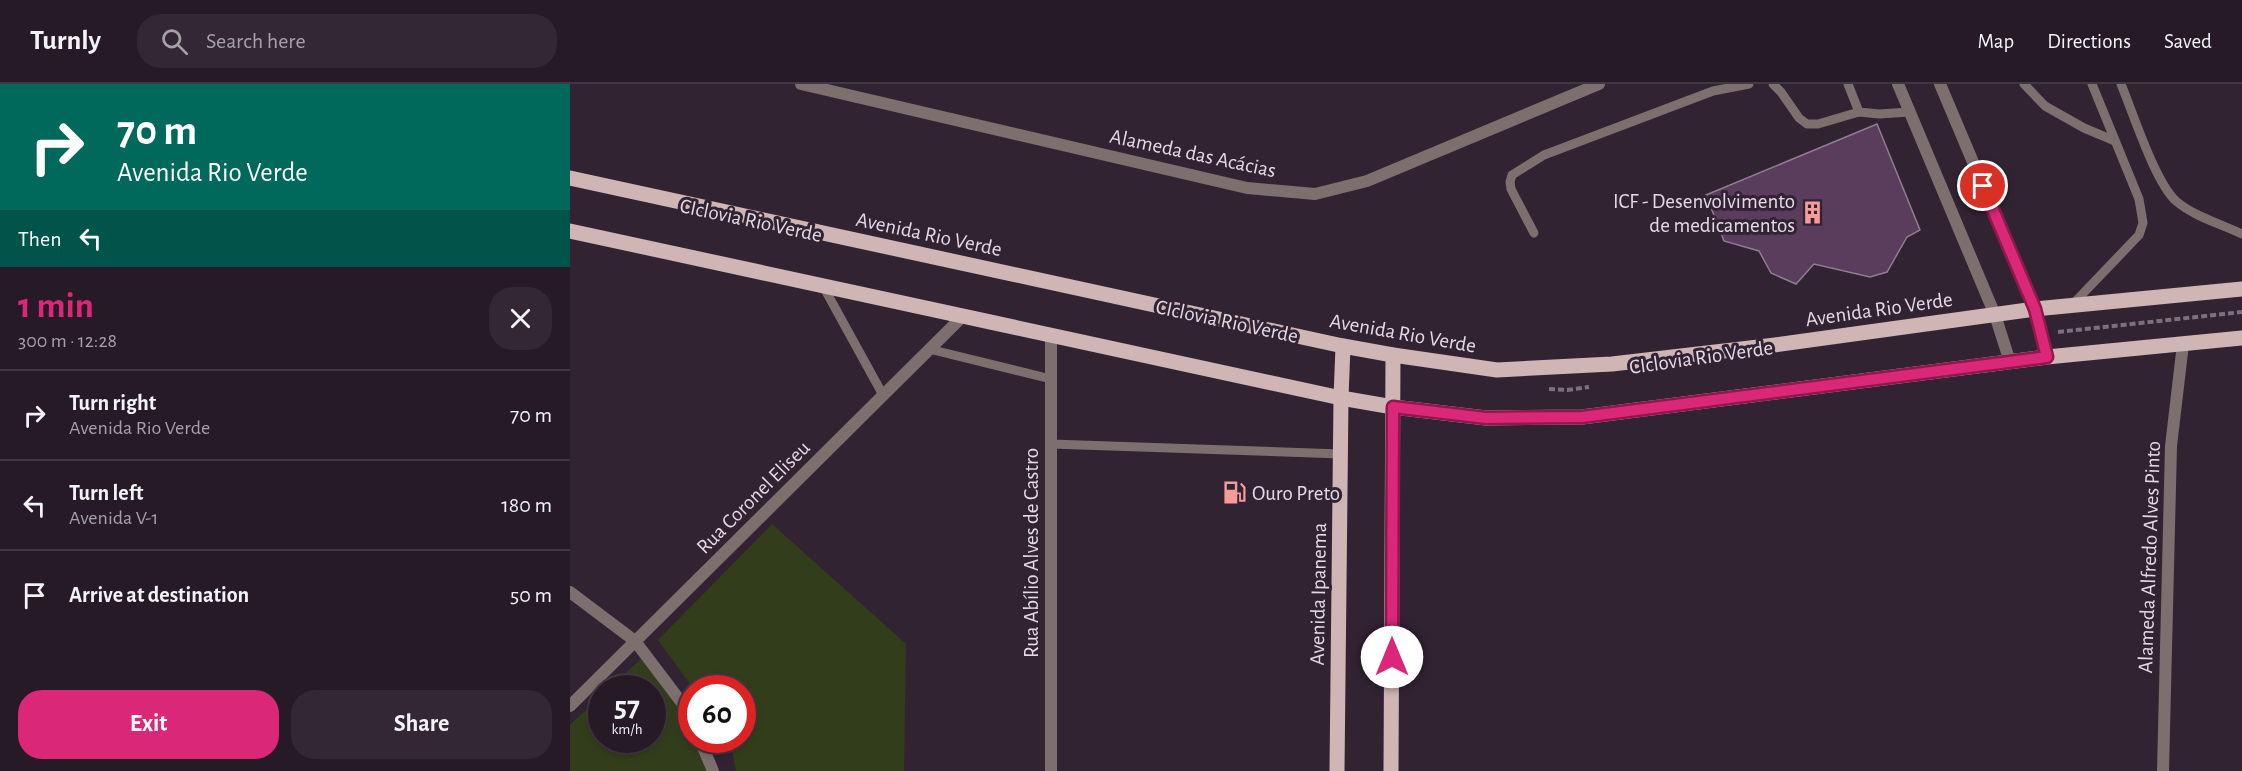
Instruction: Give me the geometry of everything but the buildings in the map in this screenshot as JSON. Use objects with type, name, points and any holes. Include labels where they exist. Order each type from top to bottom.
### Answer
[{"type":"main road","name":"Avenida Rio Verde","points":[[570,178],[1343,346],[1497,370],[1612,364],[1767,346],[2035,309],[2242,288]]},
{"type":"main road","points":[[570,231],[1341,398],[1393,407],[1486,418],[1582,417],[2047,357],[2242,338]]},
{"type":"main road","name":"Avenida Ipanema","points":[[1337,771],[1343,346]]},
{"type":"main road","points":[[1391,771],[1393,355]]},
{"type":"street","name":"Alameda das Acácias","points":[[801,84],[1247,188],[1315,194],[1367,181],[1599,84]]},
{"type":"street","points":[[1898,84],[1995,315],[2010,362]]},
{"type":"street","points":[[1940,84],[2035,309],[2047,357]]},
{"type":"street","name":"Rua Coronel Eliseu","points":[[570,706],[963,316]]},
{"type":"street","name":"Rua Abílio Alves de Castro","points":[[1051,335],[1051,771]]},
{"type":"street","name":"Alameda Alfredo Alves Pinto","points":[[2163,771],[2171,446],[2183,344]]},
{"type":"street","points":[[570,592],[635,641],[678,698]]},
{"type":"street","points":[[705,753],[713,771]]},
{"type":"lane","points":[[1534,233],[1511,189],[1512,175],[1517,170],[1544,155],[1702,95],[1749,84]]},
{"type":"lane","points":[[1773,84],[1778,87],[1799,117],[1807,124],[1818,124],[1859,112],[1879,114],[1910,112]]},
{"type":"lane","points":[[1848,84],[1859,112]]},
{"type":"lane","points":[[2024,84],[2045,106],[2084,128],[2115,141]]},
{"type":"lane","points":[[2071,305],[2139,235],[2143,223],[2139,199],[2092,84]]},
{"type":"lane","points":[[2121,84],[2163,185],[2176,201],[2242,234]]},
{"type":"lane","points":[[823,286],[883,395]]},
{"type":"lane","points":[[929,349],[1051,379]]},
{"type":"lane","points":[[1051,444],[1341,454]]},
{"type":"path","points":[[2041,333],[2242,312]]},
{"type":"path","points":[[1544,389],[1567,390],[1590,387]]},
{"type":"green space","points":[[772,524],[906,644],[904,771],[736,771],[733,753],[756,753],[756,675],[684,675],[658,640]]},
{"type":"green space","points":[[641,659],[656,675],[623,675]]},
{"type":"green space","points":[[666,686],[678,706],[678,753],[700,753],[706,771],[570,771],[570,725],[588,708],[588,753],[666,753]]},
{"type":"place","name":"ICF - Desenvolvimento de medicamentos","points":[[1813,213]]},
{"type":"place","name":"Ouro Preto","points":[[1234,493]]},
{"type":"route","points":[[1392,657],[1393,407],[1486,418],[1582,417],[2047,357],[2035,309],[1983,186]]}]
